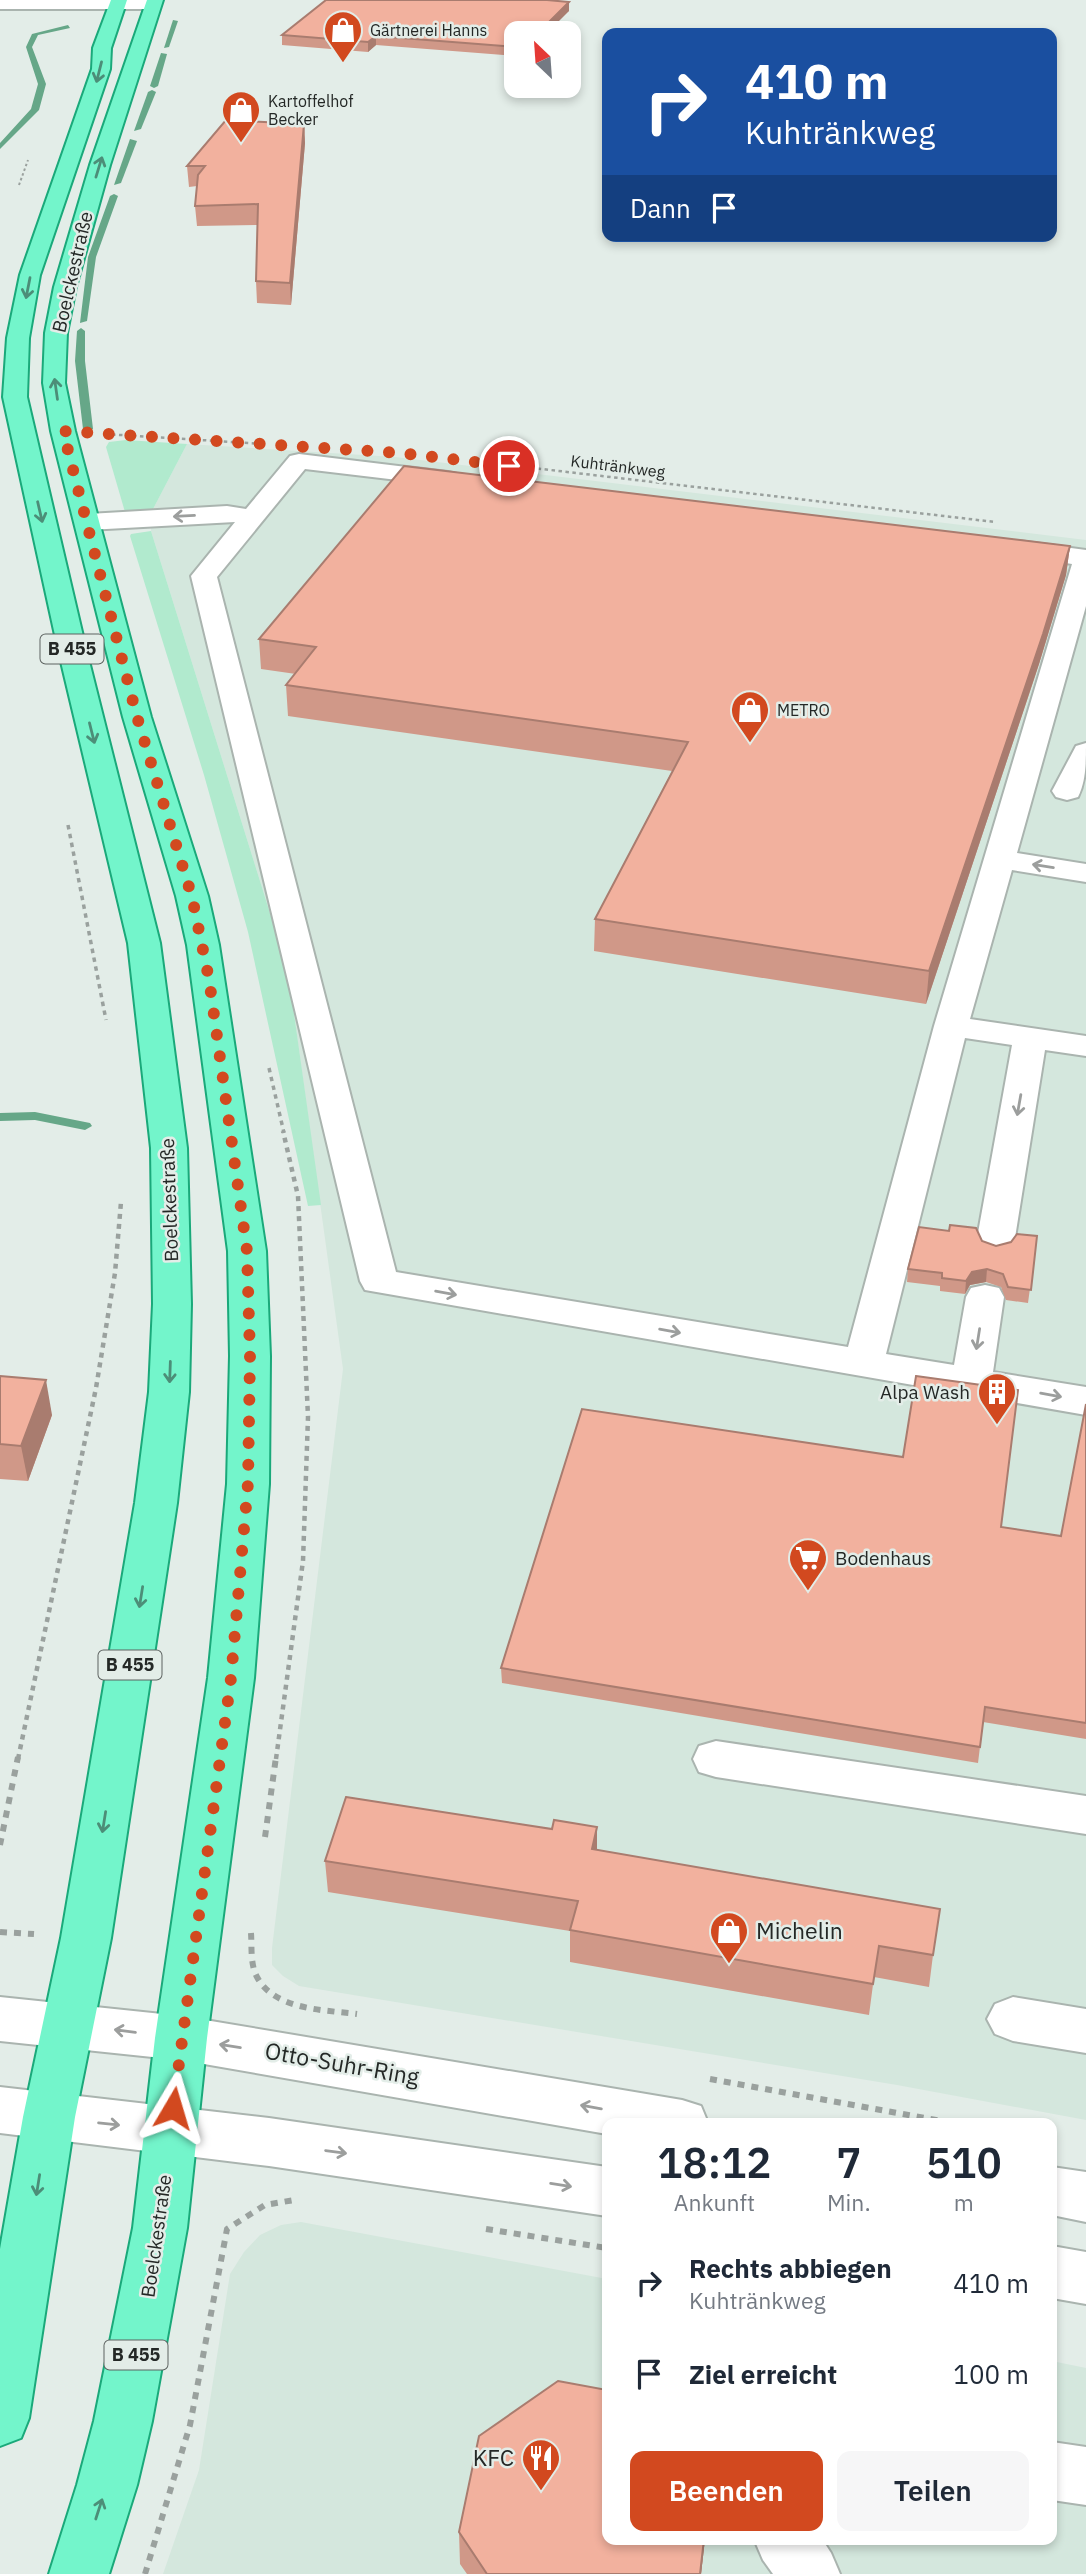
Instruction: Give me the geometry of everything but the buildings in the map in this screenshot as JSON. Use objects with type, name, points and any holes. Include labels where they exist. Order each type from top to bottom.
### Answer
[{"type":"main road","name":"Boelckestraße","points":[[79,2574],[107,2485],[123,2421],[160,2228],[181,2038],[231,1678],[248,1483],[250,1356],[247,1251],[211,992],[192,897],[137,717],[63,431],[54,383],[56,332],[65,287],[100,165],[154,2]]},
{"type":"main road","name":"Boelckestraße","points":[[0,2418],[24,2114],[69,2025],[86,1938],[156,1503],[169,1392],[172,1304],[169,1149],[144,943],[75,662],[15,397],[18,338],[30,275],[101,69],[102,48],[117,3]]},
{"type":"street","points":[[8,4],[154,2]]},
{"type":"street","points":[[480,473],[299,461],[204,576],[379,1281],[1086,1401]]},
{"type":"street","points":[[88,522],[216,515],[252,517]]},
{"type":"street","points":[[863,1364],[951,1026],[1086,559],[989,546]]},
{"type":"street","points":[[1067,791],[1086,752]]},
{"type":"street","points":[[999,859],[1086,873]]},
{"type":"street","points":[[951,1026],[1086,1046]]},
{"type":"street","points":[[995,1244],[1030,1038]]},
{"type":"street","points":[[971,1382],[985,1297]]},
{"type":"street","points":[[716,1759],[1086,1815]]},
{"type":"street","name":"Otto-Suhr-Ring","points":[[0,2019],[181,2038],[653,2118]]},
{"type":"street","points":[[1013,2019],[1086,2031]]},
{"type":"street","points":[[24,2114],[296,2146],[602,2191]]},
{"type":"street","points":[[1057,2192],[1086,2197]]},
{"type":"street","points":[[1057,2273],[1086,2278]]},
{"type":"street","points":[[1057,2472],[1086,2476]]},
{"type":"street","points":[[788,2545],[810,2574]]},
{"type":"path","points":[[63,431],[266,444]]},
{"type":"path","name":"Kuhtränkweg","points":[[480,473],[1006,523]]},
{"type":"path","points":[[67,820],[108,1030]]},
{"type":"path","points":[[0,1845],[96,1388],[114,1273],[121,1198]]},
{"type":"path","points":[[263,1850],[303,1561]]},
{"type":"path","points":[[253,1919],[251,1932],[257,1978],[268,1990],[282,2000],[364,2015]]},
{"type":"path","points":[[706,2078],[925,2118]]},
{"type":"path","points":[[145,2574],[190,2425],[227,2229],[265,2205],[293,2200],[307,2202]]},
{"type":"path","points":[[471,2227],[602,2247]]},
{"type":"shaded area","points":[[187,444],[395,457],[1086,540],[1086,2120],[897,2085],[299,1986],[272,1965],[343,1369],[288,971],[151,531],[152,511]]},
{"type":"shaded area","points":[[301,2222],[602,2278],[602,2545],[1057,2545],[1057,2362],[1086,2368],[1086,2574],[163,2574],[199,2470],[230,2274],[244,2252],[260,2235],[281,2225]]},
{"type":"green space","points":[[126,440],[187,444],[152,511],[125,512],[106,447],[109,442]]},
{"type":"green space","points":[[151,531],[288,971],[321,1205],[308,1206],[248,932],[204,775],[130,536]]},
{"type":"waterway","points":[[166,47],[175,21]]},
{"type":"waterway","points":[[0,147],[35,110],[42,84],[29,47],[35,34],[68,27]]},
{"type":"waterway","points":[[154,86],[163,54]]},
{"type":"waterway","points":[[137,129],[152,92]]},
{"type":"waterway","points":[[117,183],[133,141]]},
{"type":"waterway","points":[[83,321],[92,257],[114,196]]},
{"type":"waterway","points":[[81,331],[80,361],[88,429]]},
{"type":"waterway","points":[[0,1117],[35,1116],[85,1126]]},
{"type":"place","name":"Gärtnerei Hanns","points":[[343,64]]},
{"type":"place","name":"Kartoffelhof Becker","points":[[241,144]]},
{"type":"place","name":"METRO","points":[[750,744]]},
{"type":"place","name":"Alpa Wash","points":[[997,1426]]},
{"type":"place","name":"Bodenhaus","points":[[808,1592]]},
{"type":"place","name":"Michelin","points":[[729,1965]]},
{"type":"place","name":"KFC","points":[[541,2492]]},
{"type":"route","points":[[173,2108],[231,1678],[248,1483],[250,1356],[247,1251],[203,945],[192,897],[137,717],[63,431],[400,453],[509,466]]}]
